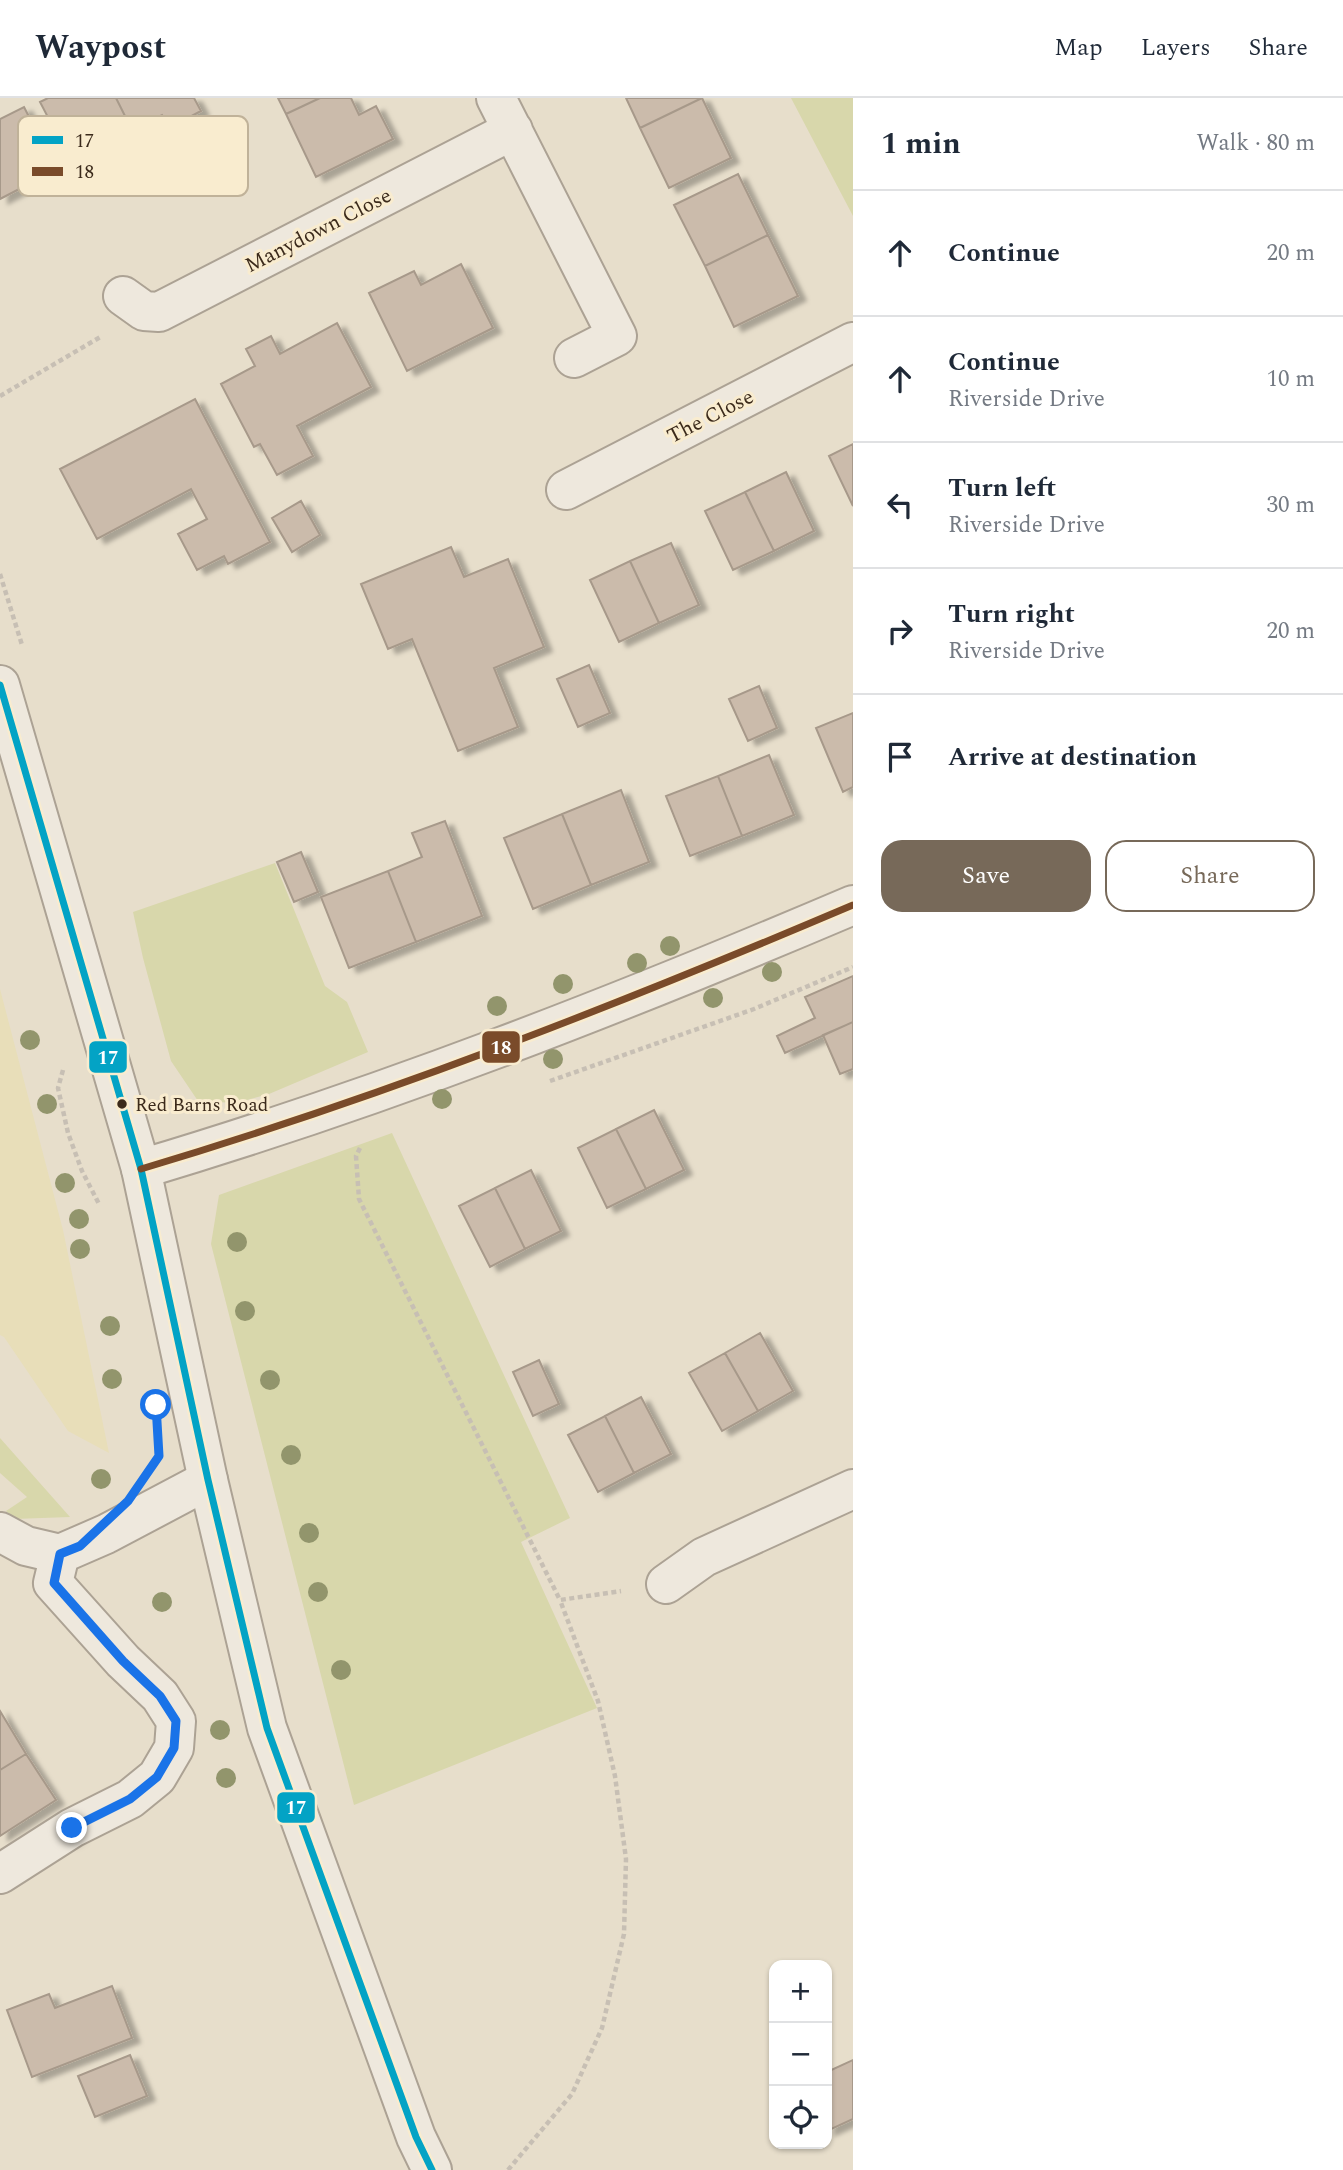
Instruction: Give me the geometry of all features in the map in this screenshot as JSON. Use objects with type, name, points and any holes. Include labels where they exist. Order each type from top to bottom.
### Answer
[{"type":"street","name":"Manydown Close","points":[[133,304],[159,312],[505,114],[617,336],[574,358]]},
{"type":"street","name":"The Close","points":[[566,490],[853,342]]},
{"type":"street","points":[[0,685],[141,1169],[208,1480],[267,1728],[416,2137],[432,2170]]},
{"type":"street","points":[[141,1169],[345,1104],[722,960],[853,905]]},
{"type":"street","points":[[0,1532],[26,1546],[60,1554],[106,1534],[208,1480]]},
{"type":"street","points":[[666,1584],[704,1558],[853,1489]]},
{"type":"street","points":[[0,1874],[72,1828],[130,1799],[157,1777],[174,1748],[176,1721],[160,1696],[123,1661],[54,1583],[60,1554]]},
{"type":"path","points":[[0,396],[133,304]]},
{"type":"path","points":[[539,1085],[754,1009],[853,967]]},
{"type":"path","points":[[64,1065],[58,1088],[68,1133],[82,1171],[104,1215]]},
{"type":"path","points":[[361,1145],[356,1156],[359,1199],[560,1600],[598,1701],[615,1776],[626,1859],[624,1934],[602,2028],[572,2094],[508,2170]]},
{"type":"path","points":[[560,1600],[666,1584]]},
{"type":"shaded area","points":[[0,989],[63,1230],[109,1453],[68,1431],[4,1337],[0,1335]]},
{"type":"green space","points":[[791,98],[853,98],[853,216]]},
{"type":"green space","points":[[275,863],[325,986],[347,1002],[368,1052],[269,1094],[236,1103],[198,1101],[171,1061],[133,912]]},
{"type":"green space","points":[[392,1133],[570,1518],[521,1542],[597,1708],[354,1805],[211,1244],[219,1195]]},
{"type":"green space","points":[[0,1438],[70,1517],[14,1519],[6,1511],[27,1497],[0,1473]]},
{"type":"building","points":[[48,98],[116,98],[125,116],[47,116],[40,102]]},
{"type":"building","points":[[116,98],[194,98],[201,111],[192,116],[125,116]]},
{"type":"building","points":[[278,98],[320,98],[286,114]]},
{"type":"building","points":[[320,98],[351,98],[359,115],[376,106],[393,139],[316,177],[286,114]]},
{"type":"building","points":[[626,98],[702,98],[640,128]]},
{"type":"building","points":[[702,98],[731,158],[669,188],[640,128]]},
{"type":"building","points":[[24,107],[29,116],[18,116],[18,190],[0,199],[0,119]]},
{"type":"building","points":[[738,174],[768,235],[705,266],[674,205]]},
{"type":"building","points":[[768,235],[798,296],[734,327],[705,266]]},
{"type":"building","points":[[461,264],[493,328],[407,371],[369,293],[414,271],[421,285]]},
{"type":"building","points":[[337,323],[371,387],[297,426],[313,456],[277,475],[260,444],[254,447],[221,384],[255,366],[246,349],[271,336],[280,354]]},
{"type":"building","points":[[195,399],[270,542],[228,564],[224,556],[197,570],[178,534],[207,519],[191,489],[97,539],[60,469]]},
{"type":"building","points":[[853,444],[853,506],[829,456]]},
{"type":"building","points":[[786,472],[814,531],[774,551],[745,492]]},
{"type":"building","points":[[745,492],[774,551],[733,570],[705,511]]},
{"type":"building","points":[[301,501],[320,535],[292,552],[272,518]]},
{"type":"building","points":[[671,543],[699,605],[659,623],[630,561]]},
{"type":"building","points":[[451,547],[464,577],[508,559],[544,647],[494,668],[518,727],[458,751],[412,639],[388,649],[361,584]]},
{"type":"building","points":[[630,561],[659,623],[619,642],[590,580]]},
{"type":"building","points":[[589,665],[610,713],[578,727],[557,679]]},
{"type":"building","points":[[759,686],[777,728],[748,741],[729,699]]},
{"type":"building","points":[[853,713],[853,787],[843,792],[816,728]]},
{"type":"building","points":[[769,755],[794,815],[742,836],[718,776]]},
{"type":"building","points":[[718,776],[742,836],[690,856],[666,796]]},
{"type":"building","points":[[621,790],[649,862],[591,885],[562,814]]},
{"type":"building","points":[[562,814],[591,885],[533,909],[504,838]]},
{"type":"building","points":[[445,821],[482,916],[416,942],[388,871],[422,857],[412,833]]},
{"type":"building","points":[[301,852],[318,892],[294,902],[277,862]]},
{"type":"building","points":[[388,871],[416,942],[349,968],[321,897]]},
{"type":"building","points":[[853,976],[853,1022],[785,1053],[777,1036],[815,1018],[805,997]]},
{"type":"building","points":[[853,1022],[853,1069],[840,1074],[823,1035]]},
{"type":"building","points":[[654,1110],[684,1170],[646,1189],[616,1129]]},
{"type":"building","points":[[616,1129],[646,1189],[607,1208],[578,1148]]},
{"type":"building","points":[[531,1170],[561,1231],[525,1249],[495,1188]]},
{"type":"building","points":[[495,1188],[525,1249],[490,1267],[459,1206]]},
{"type":"building","points":[[760,1333],[793,1391],[758,1411],[725,1353]]},
{"type":"building","points":[[725,1353],[758,1411],[722,1431],[689,1373]]},
{"type":"building","points":[[539,1360],[559,1404],[533,1416],[513,1372]]},
{"type":"building","points":[[641,1397],[671,1454],[634,1473],[605,1416]]},
{"type":"building","points":[[605,1416],[634,1473],[598,1492],[568,1435]]},
{"type":"building","points":[[0,1711],[26,1754],[0,1770]]},
{"type":"building","points":[[26,1754],[56,1800],[0,1836],[0,1770]]},
{"type":"building","points":[[112,1986],[132,2038],[32,2077],[7,2010],[49,1994],[55,2008]]},
{"type":"building","points":[[130,2055],[147,2096],[95,2117],[78,2076]]},
{"type":"building","points":[[853,2060],[853,2119],[832,2129],[832,2086],[832,2070]]},
{"type":"transit line","name":"17","points":[[0,685],[141,1169],[208,1480],[267,1728],[416,2137],[432,2170]]},
{"type":"transit line","name":"18","points":[[141,1169],[411,1080],[589,1013],[853,905]]},
{"type":"place","name":"Red Barns Road","points":[[122,1104]]},
{"type":"route","points":[[72,1828],[130,1799],[157,1777],[174,1748],[176,1721],[160,1696],[123,1661],[54,1583],[60,1554],[80,1546],[128,1501],[159,1456],[156,1405]]}]
